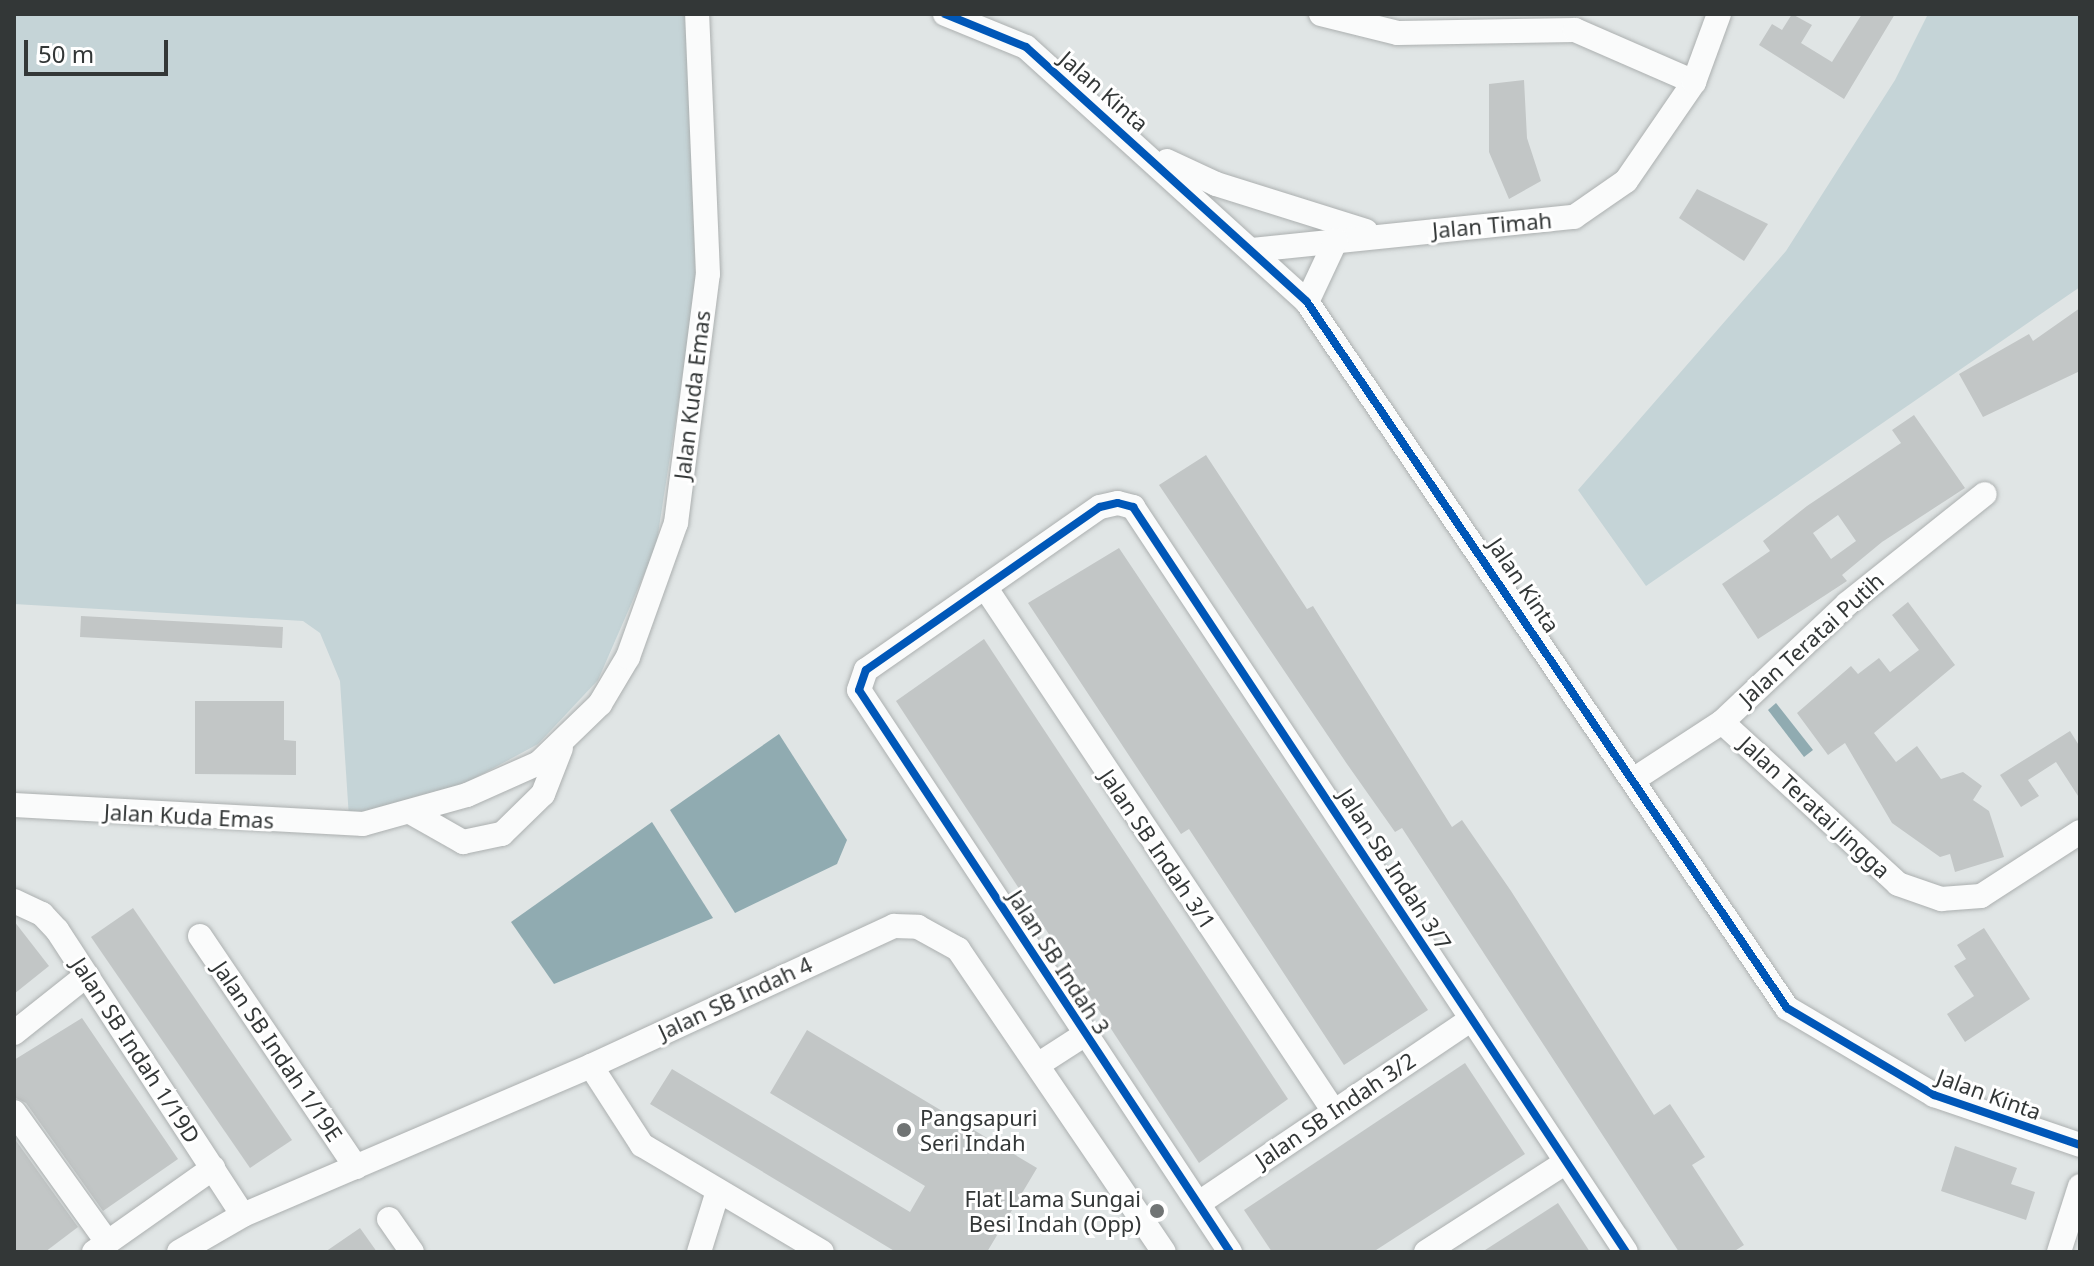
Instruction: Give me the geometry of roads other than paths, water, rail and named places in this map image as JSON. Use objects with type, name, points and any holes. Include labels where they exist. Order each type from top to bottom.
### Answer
[{"type":"street","name":"Jalan Kuda Emas","points":[[14,805],[363,824],[412,813],[467,795],[562,745],[600,704],[628,657],[676,523],[708,274],[697,14]]},
{"type":"street","name":"Jalan Kinta","points":[[945,14],[1026,47],[1146,151],[1307,302],[1787,1008],[1934,1095],[2080,1145]]},
{"type":"street","points":[[1321,14],[1398,33],[1575,30],[1694,82]]},
{"type":"street","name":"Jalan Timah","points":[[1252,250],[1574,217],[1626,181],[1694,82],[1719,14]]},
{"type":"street","points":[[1146,151],[1216,184],[1380,235]]},
{"type":"street","points":[[1307,302],[1336,240]]},
{"type":"street","name":"Jalan Teratai Putih","points":[[1633,780],[1722,722],[1847,604],[1985,494]]},
{"type":"street","name":"Jalan SB Indah 3/7","points":[[985,587],[1100,507],[1133,507],[1626,1252]]},
{"type":"street","name":"Jalan SB Indah 3","points":[[985,587],[866,670],[859,690],[1230,1252]]},
{"type":"street","name":"Jalan SB Indah 3/1","points":[[985,587],[1333,1110]]},
{"type":"street","name":"Jalan Teratai Jingga","points":[[1722,722],[1898,884],[1941,899],[1981,896],[2080,832]]},
{"type":"street","name":"Jalan Kuda Emas","points":[[412,813],[463,842],[502,834],[543,794],[562,745]]},
{"type":"street","name":"Jalan SB Indah 1/19D","points":[[17,905],[49,921],[243,1215]]},
{"type":"street","name":"Jalan SB Indah 4","points":[[179,1252],[243,1215],[591,1066],[894,926],[918,927],[958,949],[1164,1252]]},
{"type":"street","name":"Jalan SB Indah 1/19E","points":[[200,936],[356,1167]]},
{"type":"street","points":[[14,1033],[87,975]]},
{"type":"street","name":"Jalan SB Indah 3/2","points":[[1199,1203],[1472,1019]]},
{"type":"street","points":[[1039,1064],[1084,1035]]},
{"type":"street","points":[[591,1066],[642,1145],[822,1252]]},
{"type":"street","points":[[14,1112],[100,1247],[213,1168]]},
{"type":"street","points":[[1426,1252],[1566,1162]]},
{"type":"street","points":[[2059,1252],[2080,1186]]},
{"type":"street","points":[[699,1252],[718,1191]]},
{"type":"street","points":[[389,1219],[412,1252]]},
{"type":"water","points":[[1776,703],[1813,750],[1804,757],[1768,710]]},
{"type":"water","points":[[779,734],[847,840],[837,864],[735,913],[670,810]]},
{"type":"water","points":[[652,822],[713,918],[554,984],[511,922]]},
{"type":"place","name":"Pangsapuri Seri Indah","points":[[904,1130]]},
{"type":"place","name":"Flat Lama Sungai Besi Indah (Opp)","points":[[1157,1211]]}]
